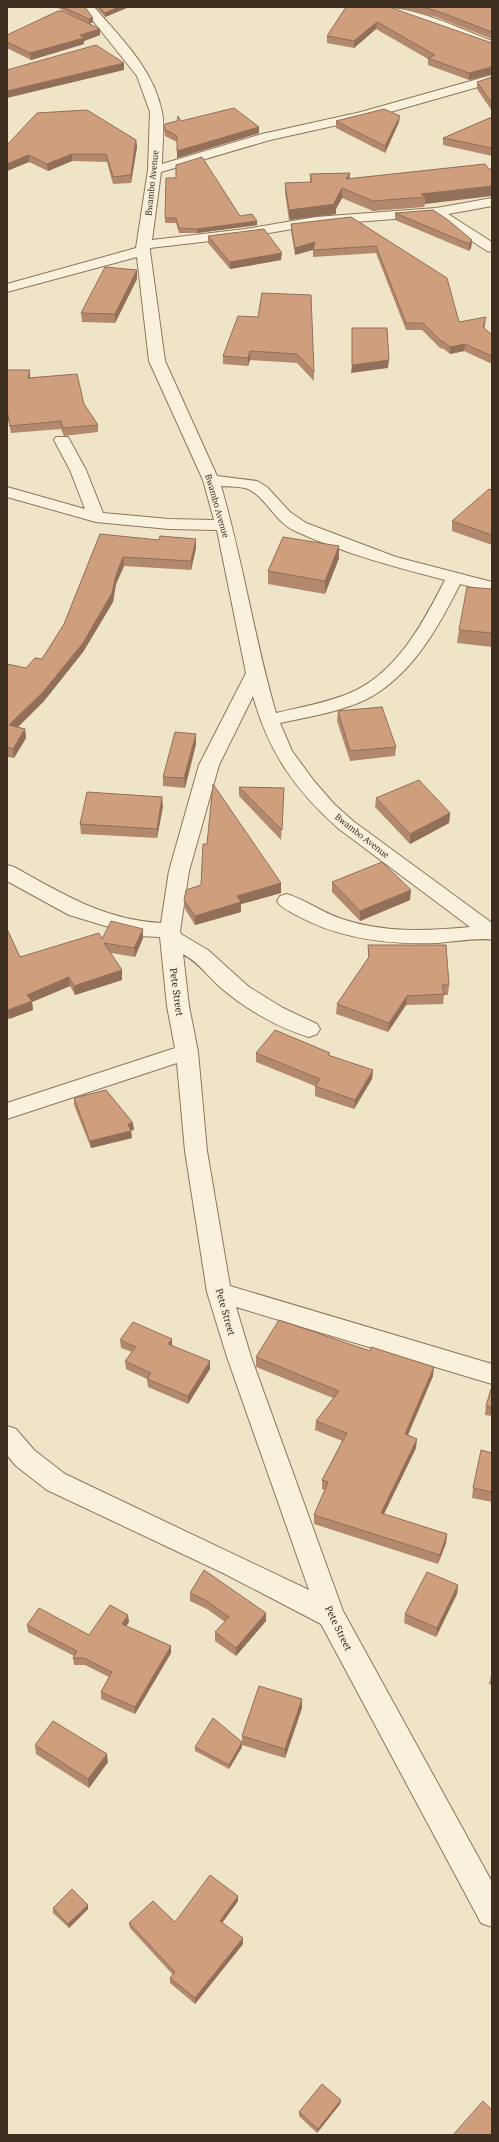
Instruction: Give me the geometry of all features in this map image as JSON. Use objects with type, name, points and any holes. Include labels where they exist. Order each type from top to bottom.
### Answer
[{"type":"street","name":"Bwambo Avenue","points":[[88,7],[109,43],[143,76],[156,112],[154,170],[144,248],[156,361],[211,480],[224,525],[254,673],[269,720],[283,752],[307,785],[327,808],[346,825],[491,932]]},
{"type":"street","points":[[383,7],[441,25],[492,45]]},
{"type":"street","points":[[154,170],[267,137],[364,114],[492,79]]},
{"type":"street","points":[[7,288],[144,248],[323,221],[436,212],[492,202]]},
{"type":"street","points":[[436,212],[492,248]]},
{"type":"street","points":[[62,440],[78,470],[96,517]]},
{"type":"street","points":[[211,480],[251,484],[261,490],[284,516],[300,526],[390,561],[492,587]]},
{"type":"street","points":[[7,492],[96,517],[169,524],[224,525]]},
{"type":"street","points":[[269,720],[358,696],[383,679],[406,658],[436,616],[455,578]]},
{"type":"street","name":"Pete Street","points":[[254,673],[210,765],[179,871],[170,934],[178,1006],[187,1052],[196,1151],[219,1292],[239,1357],[331,1615],[492,1912]]},
{"type":"street","points":[[7,872],[76,910],[139,929],[170,934],[202,955],[227,981],[241,992],[275,1013],[309,1029]]},
{"type":"street","points":[[288,901],[324,922],[380,934],[430,937],[491,932]]},
{"type":"street","points":[[7,1111],[106,1076],[187,1052]]},
{"type":"street","points":[[219,1292],[492,1374]]},
{"type":"street","points":[[7,1437],[25,1458],[56,1482],[234,1566],[331,1615]]},
{"type":"building","points":[[63,7],[85,7],[93,18],[89,19]]},
{"type":"building","points":[[99,7],[119,7],[105,13]]},
{"type":"building","points":[[346,7],[389,7],[492,43],[492,67],[469,73],[428,58],[435,55],[377,22],[354,41],[327,36]]},
{"type":"building","points":[[422,7],[492,7],[492,32],[437,11]]},
{"type":"building","points":[[58,11],[62,11],[100,29],[80,35],[84,38],[30,53],[7,42],[7,35]]},
{"type":"building","points":[[96,45],[124,63],[7,91],[7,70]]},
{"type":"building","points":[[492,77],[492,103],[477,82]]},
{"type":"building","points":[[234,108],[259,127],[177,151],[177,136],[164,129],[165,124],[177,121],[178,116],[181,121]]},
{"type":"building","points":[[384,109],[400,116],[385,146],[336,121]]},
{"type":"building","points":[[87,110],[136,140],[131,175],[113,177],[106,154],[72,154],[47,164],[29,155],[7,164],[7,145],[37,113]]},
{"type":"building","points":[[492,117],[492,148],[443,138]]},
{"type":"building","points":[[202,157],[240,216],[252,214],[257,221],[197,229],[179,228],[176,218],[165,218],[166,178],[176,178],[176,165]]},
{"type":"building","points":[[485,164],[489,169],[492,169],[492,186],[421,194],[425,197],[373,201],[342,188],[334,203],[336,204],[289,210],[285,183],[312,182],[310,174],[350,173],[346,179]]},
{"type":"building","points":[[433,210],[448,220],[472,240],[469,244],[395,213]]},
{"type":"building","points":[[351,217],[447,278],[459,322],[486,317],[483,327],[492,334],[492,356],[465,344],[450,347],[441,341],[423,323],[406,323],[376,246],[313,250],[315,242],[295,248],[291,224]]},
{"type":"building","points":[[264,229],[282,253],[230,262],[208,236]]},
{"type":"building","points":[[105,267],[137,270],[115,314],[81,313]]},
{"type":"building","points":[[262,293],[311,295],[314,372],[297,354],[250,351],[248,358],[223,356],[238,316],[258,317]]},
{"type":"building","points":[[352,328],[387,328],[389,360],[352,365]]},
{"type":"building","points":[[7,370],[30,370],[28,378],[77,374],[84,404],[98,425],[63,428],[61,421],[10,426],[7,410]]},
{"type":"building","points":[[489,489],[492,490],[492,535],[452,521]]},
{"type":"building","points":[[100,534],[159,540],[160,536],[196,539],[191,561],[123,557],[116,575],[112,593],[83,643],[43,692],[9,725],[25,729],[13,749],[7,747],[7,664],[26,668],[35,658],[42,659],[64,624]]},
{"type":"building","points":[[283,537],[339,546],[325,581],[268,571]]},
{"type":"building","points":[[467,587],[492,589],[492,633],[459,630]]},
{"type":"building","points":[[382,707],[396,747],[350,751],[338,711]]},
{"type":"building","points":[[175,732],[196,734],[184,778],[163,777]]},
{"type":"building","points":[[419,780],[450,813],[410,834],[376,798]]},
{"type":"building","points":[[213,784],[281,883],[237,896],[241,902],[195,916],[184,900],[186,890],[201,885],[203,844],[207,844]]},
{"type":"building","points":[[239,787],[284,788],[282,830]]},
{"type":"building","points":[[87,792],[162,797],[157,829],[80,824]]},
{"type":"building","points":[[382,862],[411,890],[360,911],[332,882]]},
{"type":"building","points":[[111,921],[143,929],[134,948],[104,943],[122,970],[74,986],[69,977],[27,995],[32,1001],[8,1010],[7,1009],[7,929],[20,957],[99,933],[102,939]]},
{"type":"building","points":[[368,945],[446,945],[449,985],[442,985],[444,994],[407,996],[389,1023],[337,1004],[369,957]]},
{"type":"building","points":[[275,1030],[330,1053],[328,1055],[373,1070],[355,1100],[315,1086],[320,1079],[256,1053]]},
{"type":"building","points":[[106,1090],[133,1123],[128,1124],[131,1131],[90,1141],[74,1098]]},
{"type":"building","points":[[279,1320],[370,1351],[371,1347],[434,1367],[405,1434],[417,1439],[381,1513],[447,1534],[440,1555],[314,1515],[328,1482],[322,1480],[347,1433],[316,1421],[339,1391],[256,1357]]},
{"type":"building","points":[[133,1322],[172,1339],[168,1344],[210,1361],[188,1396],[147,1379],[151,1373],[125,1361],[136,1347],[120,1340]]},
{"type":"building","points":[[492,1386],[492,1407],[486,1406]]},
{"type":"building","points":[[481,1450],[492,1453],[492,1492],[473,1488]]},
{"type":"building","points":[[204,1570],[266,1613],[236,1648],[215,1632],[229,1617],[207,1601],[190,1593]]},
{"type":"building","points":[[427,1572],[458,1585],[437,1628],[405,1614]]},
{"type":"building","points":[[110,1605],[128,1615],[122,1624],[171,1646],[135,1707],[101,1692],[112,1672],[84,1658],[73,1658],[77,1651],[27,1625],[39,1608],[89,1635]]},
{"type":"building","points":[[259,1686],[302,1699],[285,1749],[242,1736]]},
{"type":"building","points":[[213,1718],[242,1742],[229,1765],[195,1747]]},
{"type":"building","points":[[53,1721],[107,1754],[88,1779],[35,1745]]},
{"type":"building","points":[[210,1875],[238,1896],[220,1921],[243,1938],[195,1998],[170,1978],[175,1972],[129,1923],[153,1901],[175,1922]]},
{"type":"building","points":[[72,1889],[88,1905],[68,1924],[53,1908]]},
{"type":"building","points":[[322,2084],[341,2100],[318,2129],[299,2112]]},
{"type":"building","points":[[483,2101],[492,2110],[492,2135],[453,2135]]}]
